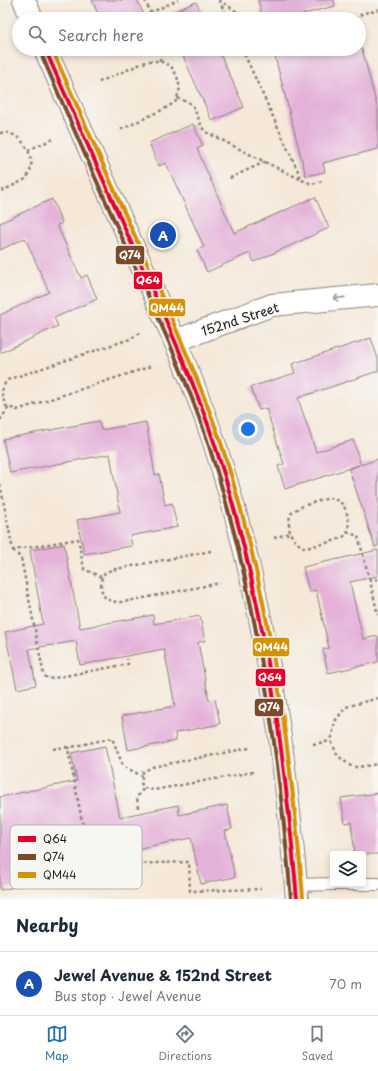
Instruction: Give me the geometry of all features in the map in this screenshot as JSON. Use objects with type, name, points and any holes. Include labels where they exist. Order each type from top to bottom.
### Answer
[{"type":"street","points":[[24,0],[29,12]]},
{"type":"street","points":[[48,56],[175,341],[214,444],[232,503],[248,561],[267,652],[283,758],[296,892]]},
{"type":"street","name":"152nd Street","points":[[175,341],[272,305],[378,295]]},
{"type":"lane","points":[[366,884],[378,884]]},
{"type":"lane","points":[[296,892],[330,885]]},
{"type":"path","points":[[145,0],[150,12]]},
{"type":"path","points":[[152,12],[178,0]]},
{"type":"path","points":[[219,0],[225,12]]},
{"type":"path","points":[[219,0],[237,12]]},
{"type":"path","points":[[366,13],[377,11],[378,8]]},
{"type":"path","points":[[160,56],[160,61]]},
{"type":"path","points":[[245,56],[302,180]]},
{"type":"path","points":[[98,82],[148,61],[160,61],[171,66],[177,76],[180,88],[176,101],[168,107],[120,130]]},
{"type":"path","points":[[177,98],[192,104],[204,131],[302,180],[312,184],[323,180]]},
{"type":"path","points":[[0,133],[10,133],[18,137],[28,150],[31,159],[31,167],[26,179],[0,192]]},
{"type":"path","points":[[28,150],[53,139]]},
{"type":"path","points":[[228,179],[265,162]]},
{"type":"path","points":[[140,333],[130,339],[7,380],[1,388],[2,396],[6,406],[17,410],[152,366]]},
{"type":"path","points":[[0,420],[9,407]]},
{"type":"path","points":[[0,484],[13,550],[21,558],[44,676],[49,679],[128,664],[127,659]]},
{"type":"path","points":[[329,498],[335,499],[341,503],[346,512],[349,524],[344,537],[306,548],[300,546],[294,541],[290,533],[290,519],[292,513],[297,509],[329,498]]},
{"type":"path","points":[[347,532],[358,536],[378,615]]},
{"type":"path","points":[[274,538],[290,533]]},
{"type":"path","points":[[13,550],[78,539],[84,569],[103,578]]},
{"type":"path","points":[[211,551],[111,570],[105,574],[103,578],[102,592],[107,599],[114,602],[123,602],[220,582]]},
{"type":"path","points":[[370,581],[378,579]]},
{"type":"path","points":[[378,698],[346,707],[335,721],[331,741],[338,756],[352,767],[378,764]]},
{"type":"path","points":[[53,749],[67,748],[112,738],[123,766],[142,776]]},
{"type":"path","points":[[313,744],[331,741]]},
{"type":"path","points":[[67,748],[83,825]]},
{"type":"path","points":[[249,748],[152,767],[143,772],[141,783],[144,788],[154,790],[252,772]]},
{"type":"path","points":[[138,808],[137,797],[144,788]]},
{"type":"path","points":[[142,863],[189,862],[190,891],[261,889]]},
{"type":"building","points":[[92,0],[137,0],[143,12],[97,12]]},
{"type":"building","points":[[258,0],[334,0],[335,6],[311,12],[261,12]]},
{"type":"building","points":[[196,2],[201,12],[173,12]]},
{"type":"building","points":[[183,56],[221,56],[244,107],[212,121]]},
{"type":"building","points":[[275,56],[364,56],[378,110],[378,149],[323,163],[325,172],[306,176]]},
{"type":"building","points":[[193,124],[203,146],[197,149],[234,233],[315,197],[329,228],[254,262],[250,253],[207,272],[197,250],[204,247],[166,163],[159,166],[149,143]]},
{"type":"building","points":[[52,199],[62,223],[57,225],[69,252],[81,278],[87,275],[97,299],[54,318],[58,326],[0,353],[0,315],[49,292],[25,238],[0,250],[0,223]]},
{"type":"building","points":[[371,338],[378,359],[378,371],[298,398],[316,452],[353,440],[361,465],[378,459],[378,546],[375,547],[349,469],[359,465],[285,489],[278,466],[284,464],[266,408],[259,410],[251,387],[295,373],[292,364]]},
{"type":"building","points":[[99,421],[101,430],[146,422],[155,475],[159,474],[165,505],[172,503],[177,527],[130,536],[132,546],[84,554],[77,520],[120,512],[110,454],[10,473],[3,439]]},
{"type":"building","points":[[64,544],[80,628],[153,615],[154,624],[200,616],[205,641],[198,642],[209,700],[215,699],[220,724],[175,733],[176,741],[128,750],[122,716],[175,706],[164,649],[80,665],[76,641],[29,649],[36,685],[17,689],[5,632],[43,624],[30,550]]},
{"type":"building","points":[[378,550],[378,576],[350,582],[363,639],[378,636],[378,662],[328,673],[323,649],[329,648],[316,590],[309,592],[303,567]]},
{"type":"building","points":[[105,746],[120,817],[178,805],[179,815],[227,805],[232,829],[225,831],[235,877],[201,884],[191,838],[142,848],[142,825],[10,825],[10,888],[0,890],[0,797],[77,781],[71,753]]},
{"type":"building","points":[[378,793],[378,854],[366,854],[366,851],[355,851],[351,822],[345,823],[341,798]]},
{"type":"transit line","name":"Q74","points":[[42,56],[183,375],[201,422],[226,501],[253,614],[263,670],[279,784],[291,899]]},
{"type":"transit line","name":"Q64","points":[[48,56],[189,374],[207,421],[232,500],[259,613],[269,669],[278,726],[292,841],[297,899]]},
{"type":"transit line","name":"QM44","points":[[55,56],[193,370],[220,440],[237,496],[252,552],[275,667],[284,724],[298,840],[303,898]]},
{"type":"place","name":"Jewel Avenue & 152nd Street","points":[[163,235]]}]
